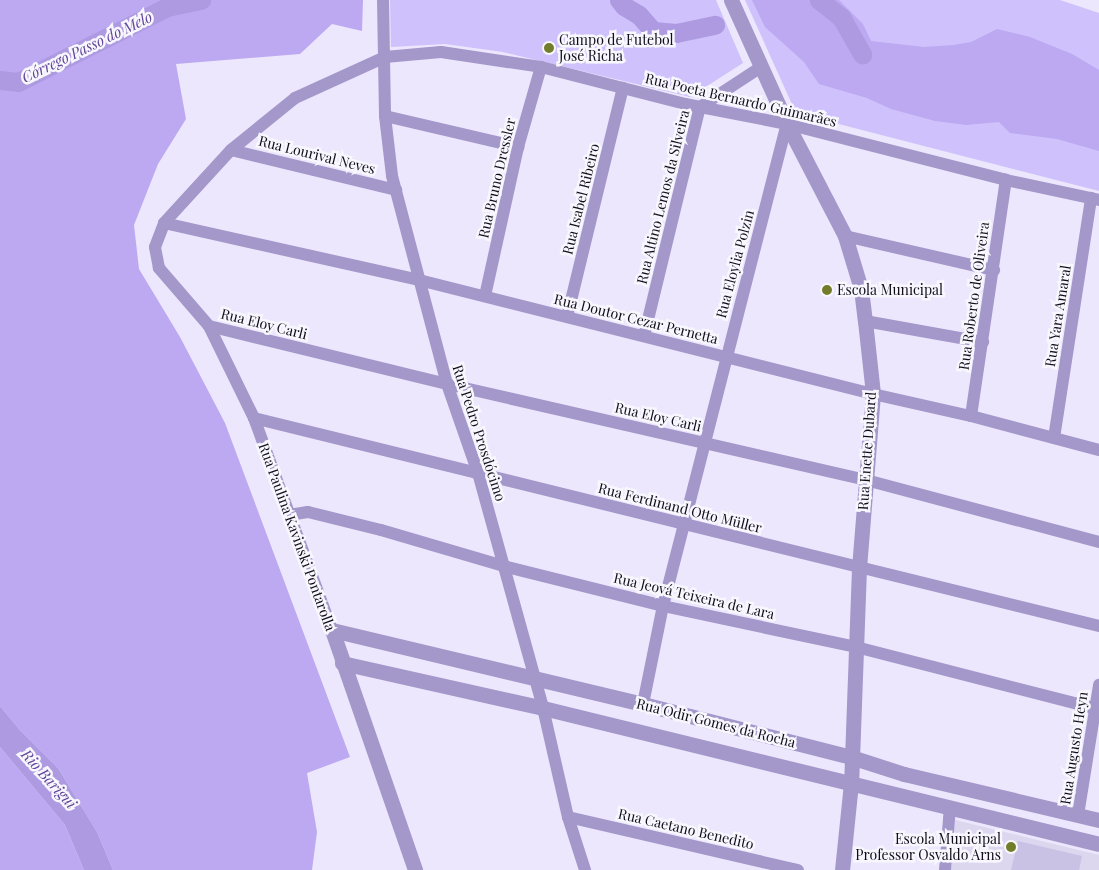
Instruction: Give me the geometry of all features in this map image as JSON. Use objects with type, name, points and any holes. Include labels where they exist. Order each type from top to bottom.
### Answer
[{"type":"street","name":"Rua Pedro Prosdócimo","points":[[383,0],[386,116],[392,176],[447,384],[478,473],[543,708],[568,817],[585,870]]},
{"type":"street","name":"Rua Enette Dubard","points":[[731,0],[787,124],[845,236],[861,289],[873,394],[858,568],[851,782],[842,870]]},
{"type":"street","name":"Rua Poeta Bernardo Guimarães","points":[[164,223],[232,150],[295,98],[385,57],[441,52],[541,67],[700,107],[787,124],[1006,180],[1095,199]]},
{"type":"street","name":"Rua Bruno Dressler","points":[[486,296],[518,147],[541,67]]},
{"type":"street","name":"Rua Altino Lemos da Silveira","points":[[644,336],[700,107],[761,67]]},
{"type":"street","name":"Rua Isabel Ribeiro","points":[[567,317],[623,88]]},
{"type":"street","points":[[386,116],[518,147]]},
{"type":"street","name":"Rua Eloylia Polzin","points":[[643,704],[663,606],[787,124]]},
{"type":"street","name":"Rua Lourival Neves","points":[[232,150],[396,190]]},
{"type":"street","name":"Rua Roberto de Oliveira","points":[[971,416],[1006,180]]},
{"type":"street","name":"Rua Yara Amaral","points":[[1054,438],[1095,199]]},
{"type":"street","name":"Rua Doutor Cezar Pernetta","points":[[164,223],[486,296],[873,394],[971,416],[1099,450]]},
{"type":"street","name":"Rua Paulina Kavinski Pontarolla","points":[[164,223],[155,247],[159,268],[209,326],[254,418],[332,630],[415,870]]},
{"type":"street","points":[[845,236],[994,270]]},
{"type":"street","points":[[865,321],[983,342]]},
{"type":"street","name":"Rua Eloy Carli","points":[[209,326],[447,384],[866,480],[1099,542]]},
{"type":"street","name":"Rua Ferdinand Otto Müller","points":[[254,418],[1099,626]]},
{"type":"street","name":"Rua Jeová Teixeira de Lara","points":[[289,515],[308,512],[381,530],[503,566],[663,606],[856,647],[1094,708]]},
{"type":"street","name":"Rua Odir Gomes da Rocha","points":[[332,630],[535,680],[643,704],[851,757],[904,774],[1099,820]]},
{"type":"street","name":"Rua Odir Gomes da Rocha","points":[[342,663],[543,708],[1099,844]]},
{"type":"street","name":"Rua Augusto Heyn","points":[[1078,815],[1099,685]]},
{"type":"street","points":[[945,870],[950,807]]},
{"type":"street","name":"Rua Caetano Benedito","points":[[568,817],[798,870]]},
{"type":"shaded area","points":[[0,0],[363,0],[362,31],[332,24],[300,54],[176,64],[186,119],[158,164],[134,225],[139,269],[180,337],[225,423],[350,757],[307,773],[317,832],[312,870],[113,870],[97,832],[58,768],[19,729],[0,706]]},
{"type":"shaded area","points":[[390,0],[716,0],[743,63],[690,97],[503,52],[445,44],[391,47]]},
{"type":"shaded area","points":[[745,0],[1060,0],[1099,13],[1099,191],[796,113]]},
{"type":"shaded area","points":[[752,0],[839,0],[863,24],[871,41],[924,47],[954,45],[971,42],[997,29],[1030,37],[1072,54],[1099,70],[1099,151],[1057,139],[1010,133],[999,122],[966,125],[935,121],[891,109],[867,98],[819,84],[804,62],[765,27]]},
{"type":"shaded area","points":[[0,747],[65,825],[84,870],[0,870]]},
{"type":"shaded area","name":"Escola Municipal Professor Osvaldo Arns","points":[[955,820],[1099,855],[1099,870],[951,870]]},
{"type":"water","name":"Rio Barigui","points":[[0,706],[19,729],[58,768],[97,832],[113,870],[84,870],[65,825],[0,747]]},
{"type":"building","points":[[1018,841],[1082,856],[1079,870],[1011,870]]},
{"type":"waterway","name":"Córrego Passo do Melo","points":[[0,80],[18,82],[167,7],[201,0]]},
{"type":"waterway","name":"Córrego Passo do Melo","points":[[619,0],[624,6],[639,15],[653,31],[676,33],[715,25]]},
{"type":"waterway","name":"Córrego Passo do Melo","points":[[819,0],[841,17],[862,54]]},
{"type":"place","name":"Campo de Futebol José Richa","points":[[549,48]]},
{"type":"place","name":"Escola Municipal","points":[[827,290]]},
{"type":"place","name":"Escola Municipal Professor Osvaldo Arns","points":[[1011,847]]}]
